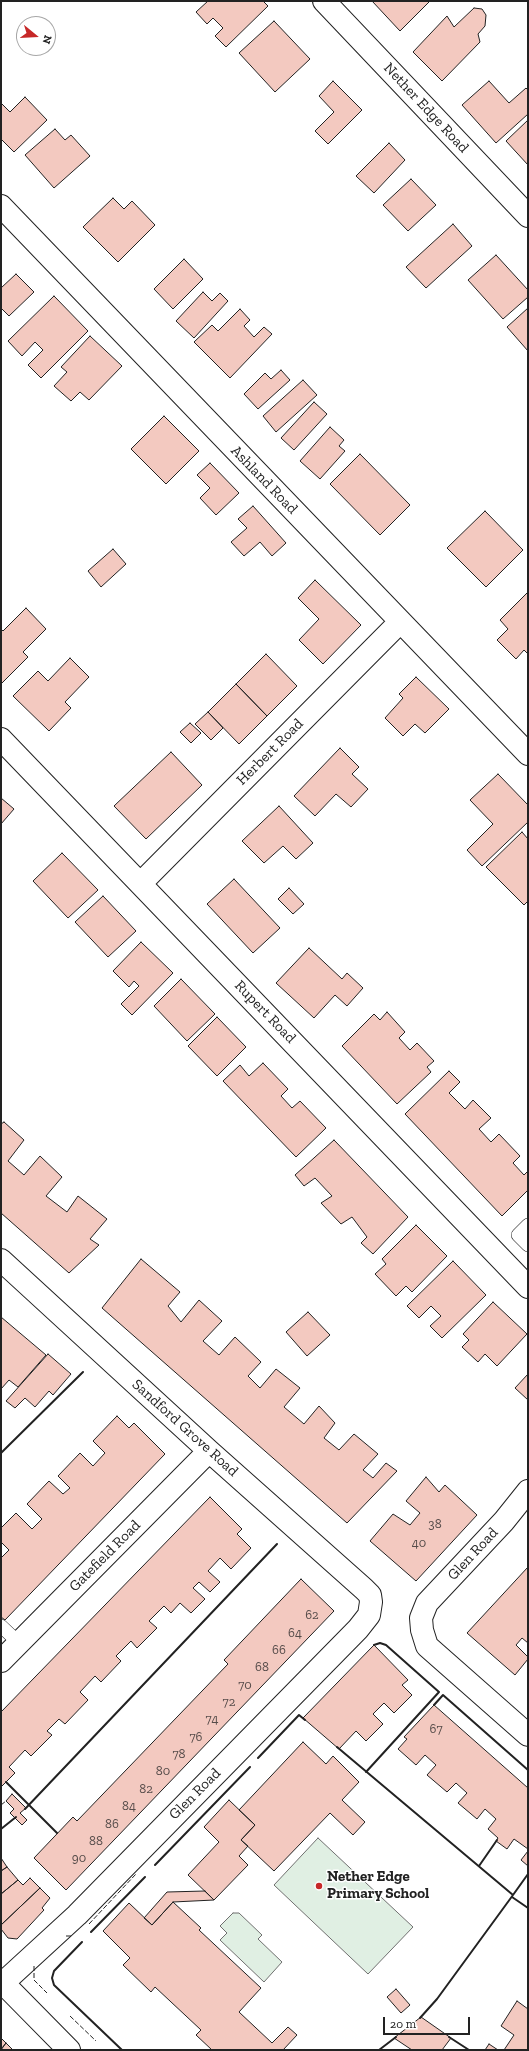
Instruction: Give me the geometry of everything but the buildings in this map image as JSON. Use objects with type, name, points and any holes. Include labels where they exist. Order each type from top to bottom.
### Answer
[{"type":"street","name":"Nether Edge Road","points":[[324,1],[528,216]]},
{"type":"street","name":"Ashland Road","points":[[4,215],[528,754]]},
{"type":"street","name":"Herbert Road","points":[[141,883],[400,622]]},
{"type":"street","name":"Rupert Road","points":[[1,739],[528,1287]]},
{"type":"street","name":"Sandford Grove Road","points":[[1,1260],[209,1451],[347,1573],[370,1596]]},
{"type":"street","name":"Gatefield Road","points":[[1,1661],[209,1451]]},
{"type":"street","name":"Glen Road","points":[[528,1490],[504,1521],[427,1603],[422,1618],[422,1630],[427,1646],[528,1735]]},
{"type":"street","name":"Glen Road","points":[[2,1982],[77,1915],[362,1625],[370,1610],[370,1596]]},
{"type":"street","points":[[2,1982],[69,2050]]},
{"type":"lane","points":[[528,1225],[518,1235],[528,1245]]},
{"type":"lane","points":[[1,1626],[18,1643]]},
{"type":"green space","points":[[318,1838],[413,1927],[368,1974],[274,1885]]},
{"type":"green space","points":[[233,1913],[239,1913],[262,1935],[258,1939],[282,1962],[264,1982],[220,1940],[227,1933],[220,1926]]},
{"type":"fence","points":[[1,1805],[6,1801]]},
{"type":"fence","points":[[89,1924],[136,1874]]},
{"type":"fence","points":[[66,1936],[73,1936]]},
{"type":"fence","points":[[34,1966],[34,1980],[47,1993]]},
{"type":"fence","points":[[70,2016],[96,2041]]},
{"type":"wall","points":[[1,1453],[83,1372]]},
{"type":"wall","points":[[25,1809],[277,1544]]},
{"type":"wall","points":[[366,1772],[439,1692],[386,1645],[380,1643],[374,1645]]},
{"type":"wall","points":[[434,1705],[443,1695],[528,1770]]},
{"type":"wall","points":[[258,1758],[299,1715],[305,1720]]},
{"type":"wall","points":[[337,1747],[513,1895],[437,1999],[420,2018]]},
{"type":"wall","points":[[155,1865],[250,1767]]},
{"type":"wall","points":[[6,1782],[57,1833]]},
{"type":"wall","points":[[1,1829],[16,1817]]},
{"type":"wall","points":[[479,1866],[497,1840]]},
{"type":"wall","points":[[513,1895],[528,1874]]},
{"type":"wall","points":[[91,1932],[145,1877]]},
{"type":"wall","points":[[512,1897],[528,1908]]},
{"type":"wall","points":[[82,1942],[54,1971],[52,1978],[54,1985],[122,2050]]},
{"type":"wall","points":[[379,2050],[396,2037]]},
{"type":"wall","points":[[449,2037],[469,2050]]},
{"type":"place","name":"Nether Edge Primary School","points":[[319,1886]]}]
